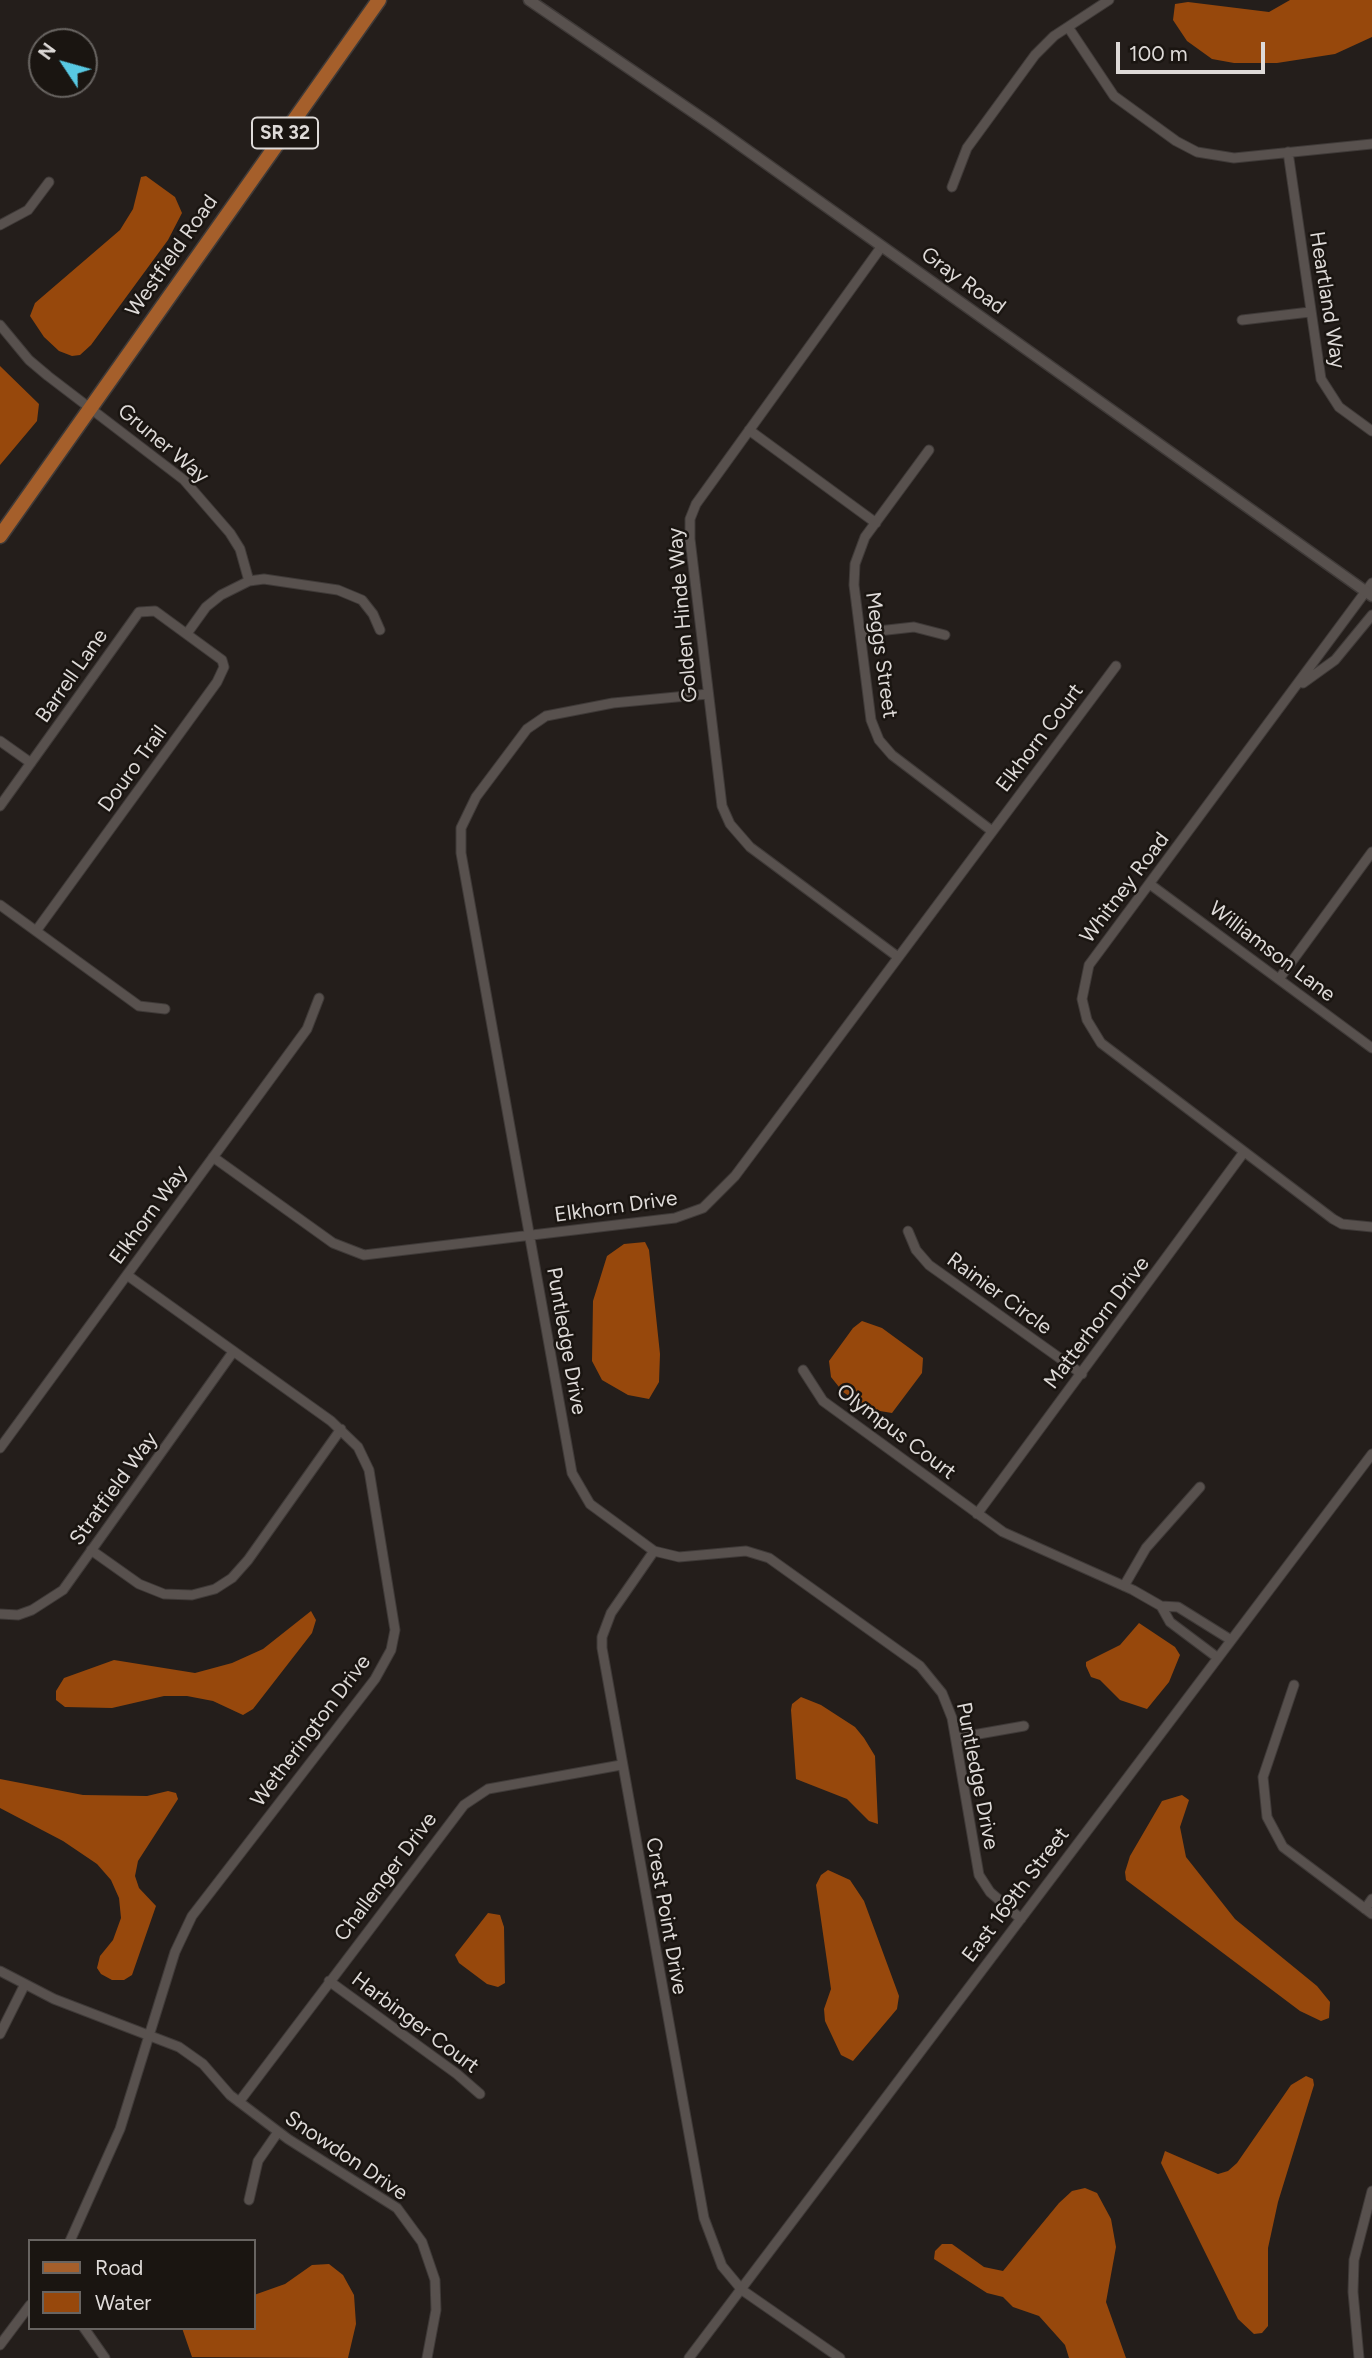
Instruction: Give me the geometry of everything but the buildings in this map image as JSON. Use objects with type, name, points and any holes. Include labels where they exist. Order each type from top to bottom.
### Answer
[{"type":"main road","name":"Westfield Road","points":[[0,536],[379,0]]},
{"type":"street","name":"Gray Road","points":[[529,0],[712,125],[1370,590]]},
{"type":"street","points":[[952,187],[961,157],[1045,43],[1109,0]]},
{"type":"street","points":[[1068,27],[1114,96],[1186,147],[1219,158],[1372,144]]},
{"type":"street","name":"Heartland Way","points":[[1288,152],[1310,312],[1325,389],[1339,407],[1372,431]]},
{"type":"street","points":[[0,225],[28,210],[49,182]]},
{"type":"street","name":"Golden Hinde Way","points":[[882,246],[696,504],[690,519],[722,806],[738,836],[898,957]]},
{"type":"street","points":[[1242,320],[1310,312]]},
{"type":"street","name":"Gruner Way","points":[[0,326],[29,360],[92,406],[184,480],[230,533],[240,549],[249,581]]},
{"type":"street","points":[[749,430],[876,523]]},
{"type":"street","name":"Meggs Street","points":[[929,450],[860,547],[855,564],[871,720],[879,740],[899,761],[992,831]]},
{"type":"street","points":[[188,632],[206,607],[221,594],[249,581],[281,581],[338,590],[362,600],[373,614],[380,630]]},
{"type":"street","name":"Whitney Road","points":[[1370,590],[1089,965],[1082,999],[1087,1020],[1101,1043],[1333,1219],[1342,1224],[1372,1227]]},
{"type":"street","name":"Barrell Lane","points":[[0,806],[139,612],[155,611],[188,632]]},
{"type":"street","name":"Whitney Road","points":[[1296,688],[1335,660],[1372,615]]},
{"type":"street","points":[[860,633],[914,627],[945,635]]},
{"type":"street","name":"Douro Trail","points":[[36,931],[222,674],[224,667],[218,654],[188,632]]},
{"type":"street","name":"Elkhorn Court","points":[[992,831],[1116,666]]},
{"type":"street","name":"Puntledge Drive","points":[[708,694],[613,703],[547,716],[527,729],[476,797],[461,828],[461,853],[529,1236],[577,1485],[590,1504],[654,1551],[680,1557],[746,1552],[775,1562],[920,1666],[942,1693],[956,1738],[979,1874],[990,1892],[1021,1919]]},
{"type":"street","points":[[0,741],[31,763]]},
{"type":"street","name":"Elkhorn Drive","points":[[213,1157],[333,1243],[352,1252],[376,1255],[675,1218],[693,1213],[712,1201],[735,1176],[992,831]]},
{"type":"street","points":[[1279,979],[1372,852]]},
{"type":"street","name":"Williamson Lane","points":[[1151,885],[1372,1048]]},
{"type":"street","points":[[0,905],[139,1006],[165,1009]]},
{"type":"street","name":"Elkhorn Way","points":[[0,1448],[307,1029],[319,998]]},
{"type":"street","name":"Matterhorn Drive","points":[[977,1514],[1244,1152]]},
{"type":"street","name":"Rainier Circle","points":[[908,1231],[916,1250],[929,1265],[1082,1374]]},
{"type":"street","name":"Wetherington Drive","points":[[71,2239],[120,2129],[175,1952],[192,1916],[375,1679],[391,1650],[395,1616],[369,1470],[358,1447],[341,1429],[127,1275]]},
{"type":"street","name":"Stratfield Way","points":[[0,1614],[19,1615],[49,1601],[63,1590],[233,1352]]},
{"type":"street","name":"Olympus Court","points":[[803,1370],[823,1401],[1003,1532],[1124,1586],[1161,1606]]},
{"type":"street","points":[[92,1550],[139,1584],[164,1594],[192,1595],[215,1589],[232,1577],[248,1560],[341,1429]]},
{"type":"street","name":"East 169th Street","points":[[689,2358],[1372,1454]]},
{"type":"street","points":[[1124,1586],[1146,1548],[1200,1487]]},
{"type":"street","name":"Crest Point Drive","points":[[654,1551],[611,1613],[602,1637],[621,1765],[704,2218],[722,2266],[742,2290],[840,2358]]},
{"type":"street","points":[[1161,1606],[1178,1607],[1231,1640]]},
{"type":"street","points":[[1161,1606],[1170,1622],[1218,1658]]},
{"type":"street","points":[[1294,1685],[1263,1777],[1267,1817],[1283,1847],[1368,1911],[1372,1899]]},
{"type":"street","points":[[956,1738],[1024,1726]]},
{"type":"street","name":"Challenger Drive","points":[[239,2102],[456,1814],[472,1798],[488,1789],[621,1765]]},
{"type":"street","name":"Snowdon Drive","points":[[0,1971],[25,1984],[179,2047],[197,2059],[239,2102],[278,2132],[331,2168],[382,2196],[412,2226],[430,2261],[436,2293],[434,2325],[426,2358]]},
{"type":"street","name":"Harbinger Court","points":[[329,1981],[457,2074],[480,2094]]},
{"type":"street","points":[[0,2034],[25,1984]]},
{"type":"street","points":[[249,2200],[258,2161],[278,2132]]},
{"type":"street","points":[[1359,2358],[1354,2268],[1372,2190]]},
{"type":"street","points":[[0,2345],[28,2308]]},
{"type":"street","points":[[85,2330],[105,2358]]},
{"type":"water","points":[[1290,0],[1372,0],[1372,37],[1335,54],[1277,63],[1234,63],[1212,59],[1187,41],[1173,20],[1175,4],[1188,2],[1269,12]]},
{"type":"water","points":[[146,176],[175,197],[182,213],[168,240],[91,345],[80,355],[72,356],[59,351],[44,337],[30,316],[35,303],[120,230],[133,209],[141,177]]},
{"type":"water","points":[[0,366],[39,404],[37,421],[0,465]]},
{"type":"water","points":[[645,1242],[649,1250],[660,1354],[659,1382],[649,1399],[628,1395],[602,1380],[592,1361],[593,1301],[607,1256],[624,1244]]},
{"type":"water","points":[[862,1321],[882,1328],[923,1358],[922,1373],[892,1413],[868,1409],[843,1392],[831,1377],[829,1361],[853,1328]]},
{"type":"water","points":[[311,1611],[316,1620],[312,1633],[253,1709],[243,1715],[213,1701],[187,1696],[164,1696],[112,1708],[65,1707],[56,1700],[56,1691],[64,1678],[114,1660],[195,1673],[232,1663],[263,1649]]},
{"type":"water","points":[[1139,1623],[1175,1647],[1180,1655],[1169,1682],[1147,1709],[1120,1700],[1100,1680],[1091,1677],[1086,1666],[1086,1662],[1120,1645]]},
{"type":"water","points":[[801,1697],[821,1705],[855,1727],[875,1756],[878,1824],[869,1821],[847,1799],[796,1779],[791,1710],[792,1704]]},
{"type":"water","points":[[0,1779],[83,1795],[147,1796],[168,1791],[176,1793],[178,1799],[138,1861],[135,1876],[139,1888],[156,1906],[132,1975],[124,1980],[112,1980],[101,1974],[97,1968],[100,1956],[113,1940],[121,1918],[119,1898],[111,1880],[97,1864],[63,1841],[0,1808]]},
{"type":"water","points":[[1182,1795],[1189,1800],[1180,1827],[1186,1857],[1235,1919],[1317,1986],[1330,2002],[1329,2018],[1321,2021],[1300,2011],[1126,1880],[1125,1872],[1130,1856],[1162,1801]]},
{"type":"water","points":[[828,1870],[850,1880],[864,1901],[899,1996],[897,2009],[853,2061],[841,2055],[825,2021],[824,2009],[831,1989],[816,1885],[821,1875]]},
{"type":"water","points":[[488,1913],[500,1915],[504,1927],[505,1983],[498,1987],[487,1984],[459,1963],[455,1955]]},
{"type":"water","points":[[1306,2076],[1313,2079],[1314,2085],[1278,2202],[1268,2248],[1268,2326],[1262,2333],[1254,2334],[1238,2319],[1161,2163],[1165,2151],[1218,2174],[1228,2171],[1237,2163],[1291,2085]]},
{"type":"water","points":[[1085,2188],[1097,2193],[1111,2219],[1116,2247],[1106,2302],[1126,2358],[1069,2358],[1065,2345],[1039,2316],[1013,2307],[1003,2297],[987,2293],[934,2259],[935,2251],[942,2244],[952,2244],[984,2267],[1003,2271],[1059,2203],[1072,2191]]},
{"type":"water","points":[[329,2264],[343,2275],[354,2295],[356,2324],[348,2358],[192,2357],[183,2330],[256,2330],[256,2294],[285,2284],[312,2265]]}]
